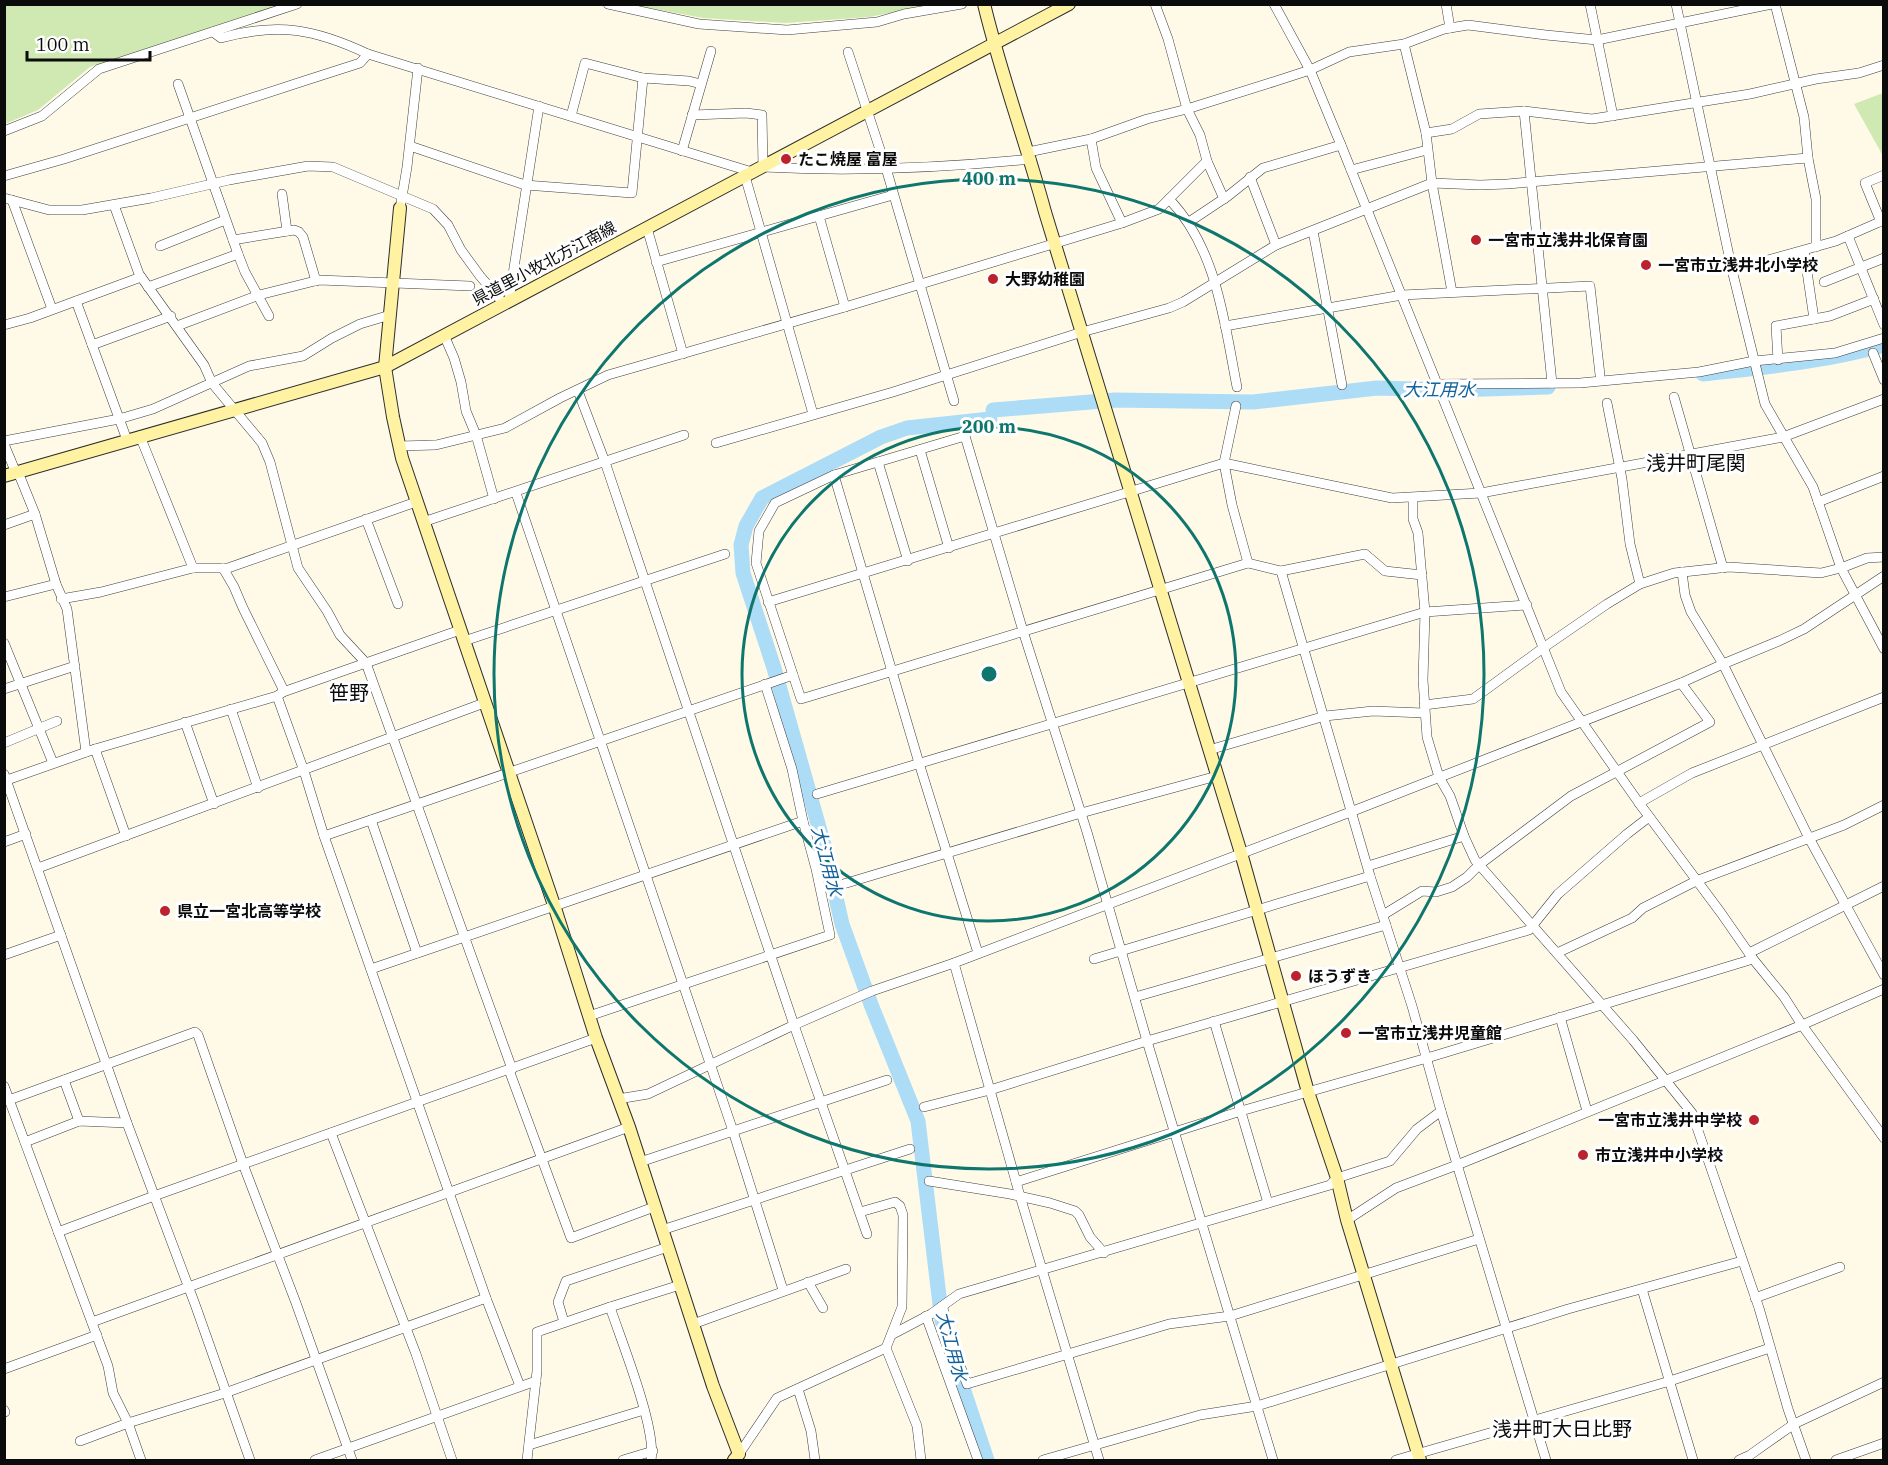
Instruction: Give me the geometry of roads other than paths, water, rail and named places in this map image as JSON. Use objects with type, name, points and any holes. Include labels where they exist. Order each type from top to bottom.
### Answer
[{"type":"street","points":[[4,131],[42,116],[99,69],[297,4]]},
{"type":"street","points":[[608,4],[699,24],[787,30],[877,22],[904,14],[962,4]]},
{"type":"street","points":[[984,4],[994,44],[1217,776],[1257,910],[1281,1002],[1337,1178],[1347,1220],[1419,1457]]},
{"type":"street","name":"県道里小牧北方江南線","points":[[13,473],[385,367],[1069,4]]},
{"type":"street","points":[[1155,4],[1168,39],[1187,110],[1200,135],[1207,161],[1224,199]]},
{"type":"street","points":[[1274,4],[1310,69],[1561,692],[1649,817],[1721,912],[1751,956],[1784,997],[1884,1138]]},
{"type":"street","points":[[1446,4],[1450,28]]},
{"type":"street","points":[[1590,4],[1614,116]]},
{"type":"street","points":[[1676,4],[1712,166],[1732,270],[1765,404],[1813,487],[1841,568],[1884,649]]},
{"type":"street","points":[[213,32],[221,38],[248,30],[278,28],[301,31],[347,44],[368,54],[753,172],[950,166],[1030,156],[1091,140],[1147,119],[1187,110],[1310,69],[1349,52],[1404,44],[1450,28],[1468,25],[1597,40],[1773,4],[1804,117],[1808,158],[1816,199],[1816,247]]},
{"type":"street","points":[[1404,44],[1426,133],[1432,183],[1452,292]]},
{"type":"street","points":[[682,150],[711,51]]},
{"type":"street","points":[[848,52],[886,168],[954,400]]},
{"type":"street","points":[[4,176],[360,63],[368,54]]},
{"type":"street","points":[[571,116],[585,63],[643,78],[701,84]]},
{"type":"street","points":[[1426,133],[1452,129],[1479,114],[1524,111],[1592,119],[1750,94],[1859,73],[1884,65]]},
{"type":"street","points":[[418,68],[410,146],[401,202],[385,367],[399,446],[416,502],[554,905],[596,1038],[629,1127],[736,1457]]},
{"type":"street","points":[[410,146],[525,185],[632,193],[643,78]]},
{"type":"street","points":[[178,84],[245,272],[269,316]]},
{"type":"street","points":[[507,302],[539,106]]},
{"type":"street","points":[[1524,111],[1552,383]]},
{"type":"street","points":[[692,115],[746,113],[762,115],[753,172],[760,232],[813,414]]},
{"type":"street","points":[[1091,140],[1096,168],[1122,223]]},
{"type":"street","points":[[1189,222],[1224,199],[1263,168],[1341,145]]},
{"type":"street","points":[[1351,170],[1427,150]]},
{"type":"street","points":[[716,443],[1082,332],[1169,308],[1276,245],[1432,183],[1480,185],[1532,183],[1808,158]]},
{"type":"street","points":[[399,446],[435,445],[505,428],[608,375],[845,307],[1122,223],[1159,209],[1207,161]]},
{"type":"street","points":[[8,199],[49,210],[82,210],[308,166],[333,167],[401,202],[432,208],[440,215],[469,261],[507,302]]},
{"type":"street","points":[[1732,270],[1816,247],[1882,221],[1865,183],[1884,175]]},
{"type":"street","points":[[1250,177],[1276,245]]},
{"type":"street","points":[[282,194],[287,231]]},
{"type":"street","points":[[656,262],[893,195]]},
{"type":"street","points":[[8,199],[52,309]]},
{"type":"street","points":[[1169,199],[1189,222],[1203,248],[1215,283],[1237,387]]},
{"type":"street","points":[[114,205],[141,277],[204,365],[212,383],[262,443],[270,462],[298,568],[327,610],[339,635],[366,663],[571,1238],[654,1207]]},
{"type":"street","points":[[819,216],[845,307]]},
{"type":"street","points":[[160,246],[225,220]]},
{"type":"street","points":[[647,228],[683,354]]},
{"type":"street","points":[[233,240],[294,230],[300,232],[316,281]]},
{"type":"street","points":[[1313,231],[1342,385]]},
{"type":"street","points":[[1848,236],[1884,326]]},
{"type":"street","points":[[1804,250],[1814,319]]},
{"type":"street","points":[[148,287],[238,254]]},
{"type":"street","points":[[1824,282],[1884,258]]},
{"type":"street","points":[[4,325],[141,277]]},
{"type":"street","points":[[177,326],[259,295],[316,281],[470,286]]},
{"type":"street","points":[[1225,326],[1402,295],[1590,286],[1600,375]]},
{"type":"street","points":[[1778,360],[1776,326],[1830,316],[1874,299]]},
{"type":"street","points":[[76,301],[127,440]]},
{"type":"street","points":[[126,836],[90,750],[67,609],[61,599],[35,514],[13,473],[4,443],[119,419],[153,409],[249,366],[303,356],[360,324],[390,315]]},
{"type":"street","points":[[92,345],[171,316]]},
{"type":"street","points":[[444,335],[454,358],[466,411],[476,435],[494,500]]},
{"type":"street","points":[[1439,388],[1580,383],[1755,366],[1778,360],[1835,352],[1884,338]]},
{"type":"street","points":[[1872,353],[1884,380]]},
{"type":"street","points":[[578,390],[605,462],[794,1025],[867,1234]]},
{"type":"street","points":[[1674,396],[1724,567]]},
{"type":"street","points":[[768,602],[1224,463],[1392,498],[1481,493],[1784,437],[1884,399]]},
{"type":"street","points":[[1607,403],[1620,467],[1630,544],[1640,584]]},
{"type":"street","points":[[1236,406],[1224,463],[1232,505],[1248,563]]},
{"type":"street","points":[[423,522],[516,493],[684,435]]},
{"type":"street","points":[[140,436],[193,568]]},
{"type":"street","points":[[1273,1461],[1200,1222],[1081,813],[1023,631],[965,436],[834,475],[775,503],[759,531],[756,563],[801,699],[891,671],[1023,631],[1159,590],[1248,563],[1281,571],[1365,554],[1385,571],[1422,575]]},
{"type":"street","points":[[920,450],[948,548]]},
{"type":"street","points":[[879,462],[908,561]]},
{"type":"street","points":[[834,475],[891,671],[978,954]]},
{"type":"street","points":[[1818,502],[1884,476]]},
{"type":"street","points":[[516,493],[756,1199],[783,1290]]},
{"type":"street","points":[[1413,498],[1413,519],[1418,533],[1425,612],[1424,709],[1427,737],[1439,777],[1450,795],[1464,836],[1479,865],[1602,1005],[1692,1113],[1699,1127],[1806,1461]]},
{"type":"street","points":[[61,599],[101,592],[193,568],[223,568],[293,546],[416,502]]},
{"type":"street","points":[[4,525],[35,514]]},
{"type":"street","points":[[366,519],[398,604]]},
{"type":"street","points":[[250,1461],[106,1065],[6,777],[280,694],[366,663],[555,610],[726,554]]},
{"type":"street","points":[[1209,750],[1325,716],[1424,709],[1473,699],[1543,648],[1640,584],[1682,572],[1724,567],[1821,573],[1867,558],[1884,558]]},
{"type":"street","points":[[223,568],[282,687],[280,694],[324,836],[486,1298],[520,1386]]},
{"type":"street","points":[[1281,571],[1546,1461]]},
{"type":"street","points":[[1682,572],[1685,595],[1692,612],[1723,663],[1809,838],[1884,975]]},
{"type":"street","points":[[618,1099],[648,1094],[868,993],[978,954],[1681,683],[1787,637],[1884,576]]},
{"type":"street","points":[[4,597],[56,584]]},
{"type":"street","points":[[817,794],[1425,612],[1527,605]]},
{"type":"street","points":[[4,643],[53,764]]},
{"type":"street","points":[[4,689],[19,682],[75,666]]},
{"type":"street","points":[[324,836],[793,675]]},
{"type":"street","points":[[589,1016],[830,935],[773,682]]},
{"type":"street","points":[[1383,915],[1422,891],[1436,892],[1452,887],[1570,796],[1710,722],[1681,683]]},
{"type":"street","points":[[1639,803],[1692,773],[1884,697]]},
{"type":"street","points":[[38,868],[484,703]]},
{"type":"street","points":[[231,709],[258,788]]},
{"type":"street","points":[[4,743],[57,721]]},
{"type":"street","points":[[184,722],[214,804]]},
{"type":"street","points":[[840,885],[1081,813],[1217,776]]},
{"type":"street","points":[[1557,953],[1632,918],[1657,900],[1696,881],[1844,825],[1884,805]]},
{"type":"street","points":[[924,1107],[990,1090],[1147,1041],[1529,930],[1558,894],[1649,817]]},
{"type":"street","points":[[371,820],[417,953]]},
{"type":"street","points":[[371,969],[803,821]]},
{"type":"street","points":[[4,842],[26,834]]},
{"type":"street","points":[[1368,866],[1464,836]]},
{"type":"street","points":[[1094,959],[1370,876]]},
{"type":"street","points":[[1016,1182],[1241,1111],[1602,1005],[1751,956],[1884,886]]},
{"type":"street","points":[[1135,997],[1386,925]]},
{"type":"street","points":[[4,955],[61,934]]},
{"type":"street","points":[[954,963],[1041,1269],[1099,1461]]},
{"type":"street","points":[[1347,1220],[1396,1188],[1802,1025],[1884,989]]},
{"type":"street","points":[[1560,1017],[1587,1111]]},
{"type":"street","points":[[1214,1022],[1268,1203]]},
{"type":"street","points":[[9,1100],[195,1032],[198,1035],[352,1461]]},
{"type":"street","points":[[58,1233],[154,1196],[596,1038]]},
{"type":"street","points":[[64,1080],[79,1121]]},
{"type":"street","points":[[640,1162],[820,1100],[887,1080]]},
{"type":"street","points":[[4,1086],[97,1335],[108,1366],[113,1393],[128,1424],[141,1461]]},
{"type":"street","points":[[892,1334],[928,1315],[959,1294],[1330,1185],[1337,1178],[1390,1161],[1417,1129],[1441,1111]]},
{"type":"street","points":[[25,1142],[79,1121],[127,1123]]},
{"type":"street","points":[[92,1322],[629,1127]]},
{"type":"street","points":[[331,1133],[406,1327],[452,1461]]},
{"type":"street","points":[[663,1230],[910,1149]]},
{"type":"street","points":[[929,1181],[1020,1196],[1075,1211],[1090,1237],[1104,1253]]},
{"type":"street","points":[[736,1457],[777,1398],[886,1348],[902,1307],[903,1215],[900,1206],[895,1202],[860,1212]]},
{"type":"street","points":[[942,1306],[945,1325],[967,1384],[1169,1324],[1230,1316],[1479,1239]]},
{"type":"street","points":[[564,1322],[558,1302],[566,1281],[668,1247]]},
{"type":"street","points":[[1043,1461],[1200,1416],[1257,1406],[1568,1309],[1742,1261]]},
{"type":"street","points":[[1755,1298],[1840,1267]]},
{"type":"street","points":[[693,1324],[846,1269]]},
{"type":"street","points":[[808,1282],[824,1308]]},
{"type":"street","points":[[527,1461],[536,1381],[537,1332],[680,1285]]},
{"type":"street","points":[[1642,1289],[1693,1461]]},
{"type":"street","points":[[80,1441],[225,1393],[486,1298]]},
{"type":"street","points":[[610,1307],[644,1410],[652,1456],[623,1461]]},
{"type":"street","points":[[928,1315],[978,1461]]},
{"type":"street","points":[[4,1369],[97,1335]]},
{"type":"street","points":[[886,1348],[917,1426],[921,1461]]},
{"type":"street","points":[[1396,1461],[1419,1457],[1533,1419],[1670,1381],[1770,1348]]},
{"type":"street","points":[[315,1461],[536,1381]]},
{"type":"street","points":[[1739,1461],[1794,1424],[1884,1382]]},
{"type":"street","points":[[798,1389],[811,1431],[815,1461]]},
{"type":"street","points":[[530,1445],[644,1410]]},
{"type":"street","points":[[1836,1461],[1884,1443]]},
{"type":"waterway","name":"大江用水","points":[[1703,374],[1816,360],[1884,345]]},
{"type":"waterway","name":"大江用水","points":[[993,410],[1115,400],[1253,402],[1377,388],[1454,390],[1548,387]]},
{"type":"waterway","name":"大江用水","points":[[942,1321],[918,1121],[872,1007],[842,924],[824,845],[774,668],[743,573],[741,545],[746,526],[762,498],[881,437],[907,428],[990,419]]},
{"type":"waterway","name":"大江用水","points":[[952,1355],[987,1460]]},
{"type":"place","name":"たこ焼屋 富屋","points":[[786,159]]},
{"type":"place","name":"一宮市立浅井北保育園","points":[[1476,240]]},
{"type":"place","name":"一宮市立浅井北小学校","points":[[1646,265]]},
{"type":"place","name":"大野幼稚園","points":[[993,279]]},
{"type":"place","name":"県立一宮北高等学校","points":[[165,911]]},
{"type":"place","name":"ほうずき","points":[[1296,976]]},
{"type":"place","name":"一宮市立浅井児童館","points":[[1346,1033]]},
{"type":"place","name":"一宮市立浅井中学校","points":[[1754,1120]]},
{"type":"place","name":"市立浅井中小学校","points":[[1583,1155]]},
{"type":"district","name":"浅井町尾関","points":[[1696,462]]},
{"type":"district","name":"笹野","points":[[349,692]]},
{"type":"district","name":"浅井町大日比野","points":[[1562,1428]]}]
